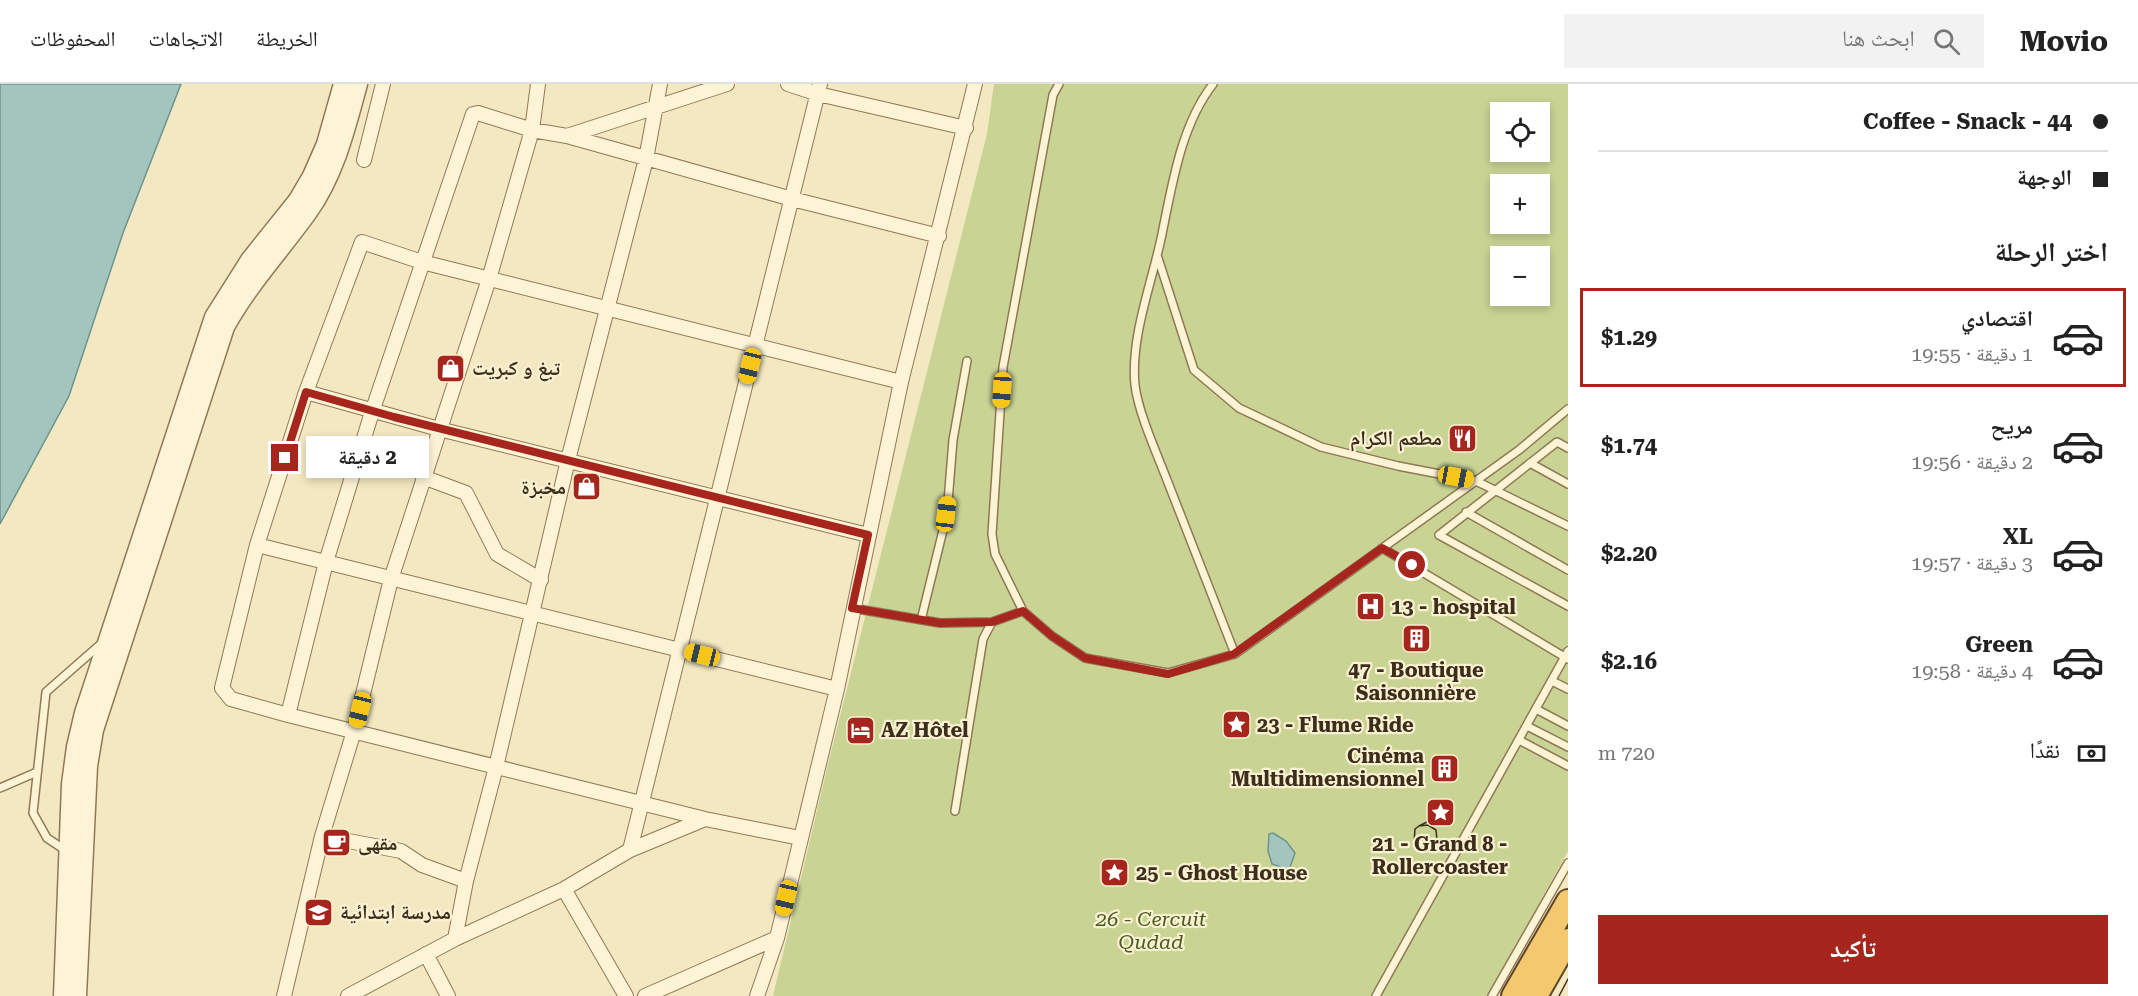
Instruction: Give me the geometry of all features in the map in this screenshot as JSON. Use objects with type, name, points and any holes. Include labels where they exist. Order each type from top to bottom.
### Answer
[{"type":"highway","points":[[1513,996],[1568,901]]},
{"type":"highway","points":[[1536,996],[1568,940]]},
{"type":"street","points":[[63,996],[68,852],[75,747],[108,637],[214,317],[231,288],[298,200],[312,176],[332,127],[344,84]]},
{"type":"street","points":[[77,996],[88,766],[94,730],[225,327],[241,297],[308,211],[326,180],[338,153],[358,84]]},
{"type":"street","points":[[364,160],[383,84]]},
{"type":"street","points":[[284,996],[322,836],[354,731],[392,579],[423,477],[489,279],[532,130],[538,84]]},
{"type":"street","points":[[455,939],[466,881],[496,767],[568,460],[645,159],[660,84]]},
{"type":"street","points":[[567,136],[727,84]]},
{"type":"street","points":[[788,84],[819,89],[966,128]]},
{"type":"street","points":[[757,996],[777,938],[837,689],[852,608],[901,382],[966,128],[975,84]]},
{"type":"street","points":[[630,850],[819,89]]},
{"type":"street","points":[[288,715],[326,562],[372,412],[473,114],[478,113],[532,130],[567,136],[792,199],[939,236]]},
{"type":"street","points":[[800,838],[705,819],[288,715],[231,699],[222,688],[257,545],[306,392],[360,244],[365,241],[422,262],[901,382]]},
{"type":"street","points":[[306,392],[372,412],[868,535]]},
{"type":"street","points":[[423,477],[466,493],[498,554],[541,579]]},
{"type":"street","points":[[257,545],[837,689]]},
{"type":"street","points":[[348,996],[455,939],[564,890],[630,850],[705,819]]},
{"type":"street","points":[[322,836],[401,851],[422,865],[466,881]]},
{"type":"street","points":[[564,890],[626,996]]},
{"type":"street","points":[[645,996],[777,938]]},
{"type":"street","points":[[426,954],[448,996]]},
{"type":"lane","points":[[1059,84],[1053,95],[1003,367],[992,534],[995,554],[1023,611],[1052,636],[1085,658],[1168,674],[1234,654],[1519,450],[1568,409]]},
{"type":"lane","points":[[1213,84],[1200,101],[1174,174],[1144,310],[1136,363],[1136,387],[1156,450],[1234,654]]},
{"type":"lane","points":[[1157,257],[1194,370],[1239,408],[1321,447],[1398,466],[1476,481],[1568,526]]},
{"type":"lane","points":[[921,620],[946,514],[953,440],[967,361]]},
{"type":"lane","points":[[1568,448],[1557,442],[1439,535],[1568,606]]},
{"type":"lane","points":[[1530,463],[1568,484]]},
{"type":"lane","points":[[1467,512],[1568,570]]},
{"type":"lane","points":[[1376,996],[1567,656],[1382,548]]},
{"type":"lane","points":[[852,608],[940,623],[992,622],[1023,611]]},
{"type":"lane","points":[[956,811],[983,639],[992,622]]},
{"type":"lane","points":[[68,852],[47,838],[33,813],[46,692],[108,637]]},
{"type":"lane","points":[[1552,681],[1568,689]]},
{"type":"lane","points":[[1536,709],[1568,726]]},
{"type":"lane","points":[[1527,726],[1568,747]]},
{"type":"lane","points":[[1519,740],[1568,766]]},
{"type":"lane","points":[[0,788],[37,772]]},
{"type":"lane","points":[[1492,996],[1568,863]]},
{"type":"green space","name":"26 - Cercuit Qudad","points":[[994,84],[1568,84],[1568,851],[1488,996],[773,996],[829,760],[987,134]]},
{"type":"water","points":[[0,84],[181,84],[123,233],[69,396],[0,524]]},
{"type":"water","points":[[1273,833],[1286,841],[1295,853],[1289,870],[1272,864],[1268,851],[1269,834]]},
{"type":"tram line","points":[[1419,826],[1428,825],[1436,830],[1437,840],[1431,847],[1422,848],[1414,843],[1415,829],[1419,826],[1453,809]]},
{"type":"tram line","points":[[1559,996],[1568,979]]},
{"type":"place","name":"تبغ و كبريت","points":[[451,368]]},
{"type":"place","name":"مطعم الكرام","points":[[1463,438]]},
{"type":"place","name":"مخبزة","points":[[587,487]]},
{"type":"place","name":"13 - hospital","points":[[1370,607]]},
{"type":"place","name":"47 - Boutique Saisonnière","points":[[1416,639]]},
{"type":"place","name":"23 - Flume Ride","points":[[1236,725]]},
{"type":"place","name":"AZ Hôtel","points":[[860,730]]},
{"type":"place","name":"Cinéma Multidimensionnel","points":[[1445,768]]},
{"type":"place","name":"21 - Grand 8 - Rollercoaster","points":[[1440,813]]},
{"type":"place","name":"مقهى","points":[[337,843]]},
{"type":"place","name":"25 - Ghost House","points":[[1115,873]]},
{"type":"place","name":"مدرسة ابتدائية","points":[[319,912]]},
{"type":"route","points":[[285,458],[306,392],[372,412],[868,535],[852,608],[940,623],[992,622],[1023,611],[1052,636],[1085,658],[1168,674],[1234,654],[1382,548],[1412,565]]}]
